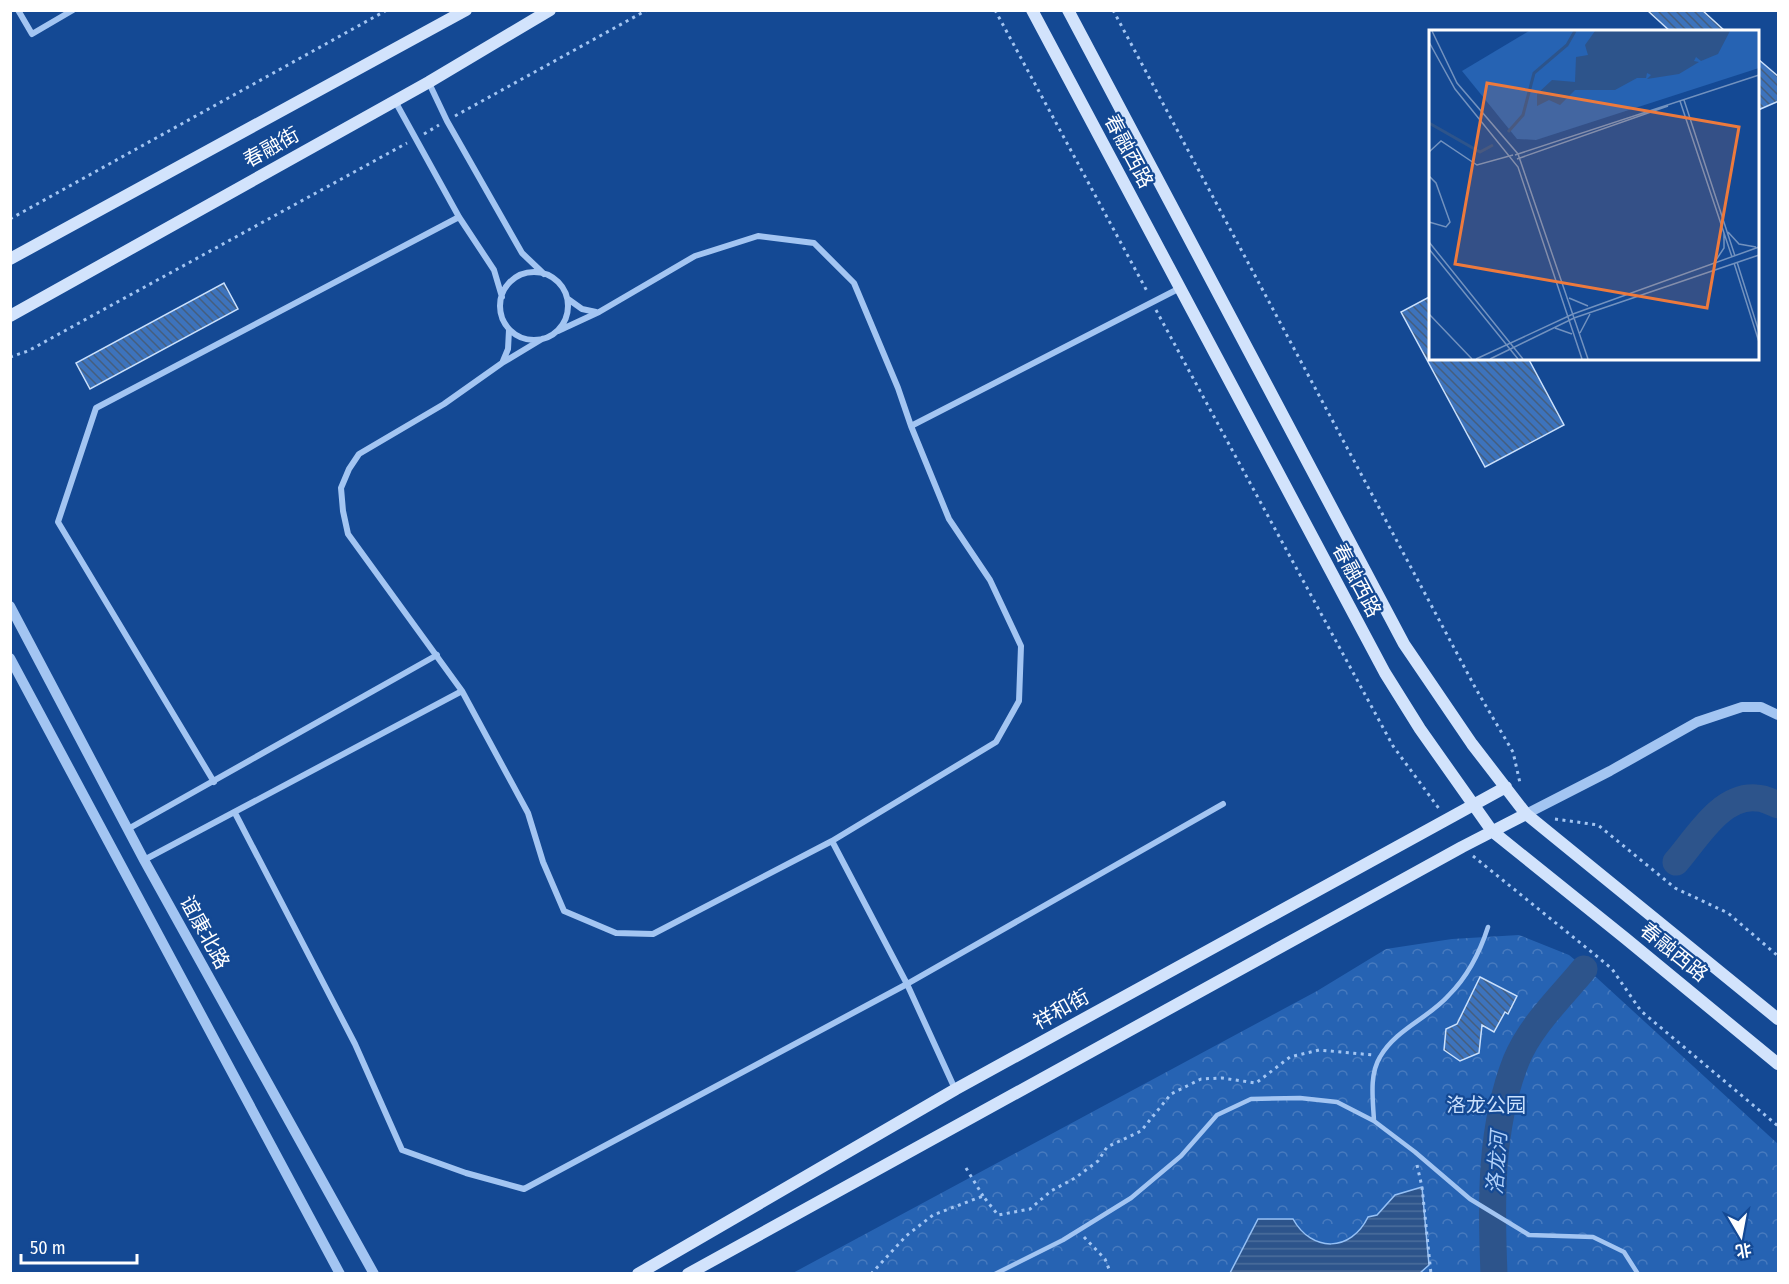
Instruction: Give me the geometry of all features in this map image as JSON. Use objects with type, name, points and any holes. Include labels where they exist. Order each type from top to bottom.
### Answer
[{"type":"main road","name":"春融街","points":[[10,260],[466,10]]},
{"type":"main road","name":"春融街","points":[[10,316],[429,82],[550,10]]},
{"type":"main road","name":"春融西路","points":[[1032,10],[1385,673],[1420,729],[1492,831],[1779,1064]]},
{"type":"main road","name":"春融西路","points":[[1068,10],[1404,644],[1472,744],[1526,814],[1779,1019]]},
{"type":"main road","name":"祥和街","points":[[638,1274],[956,1089],[1506,787]]},
{"type":"main road","points":[[688,1274],[1462,847],[1526,814]]},
{"type":"street","points":[[18,10],[32,34],[73,10]]},
{"type":"street","points":[[429,82],[447,121],[522,253],[544,274],[559,283],[567,298],[582,309],[599,312]]},
{"type":"street","points":[[395,101],[459,217],[494,270],[502,297],[501,314],[510,330],[525,339],[542,339]]},
{"type":"street","points":[[214,782],[58,522],[96,408],[459,217]]},
{"type":"street","points":[[758,237],[814,243],[854,283],[949,519],[990,580],[1021,646],[1019,701],[996,742],[832,842],[653,934],[616,933],[564,911],[543,862],[528,813],[462,691],[348,534],[343,511],[341,488],[359,453],[444,404],[502,363],[558,331],[599,312],[695,256],[758,237]]},
{"type":"street","points":[[502,297],[511,282],[518,277],[535,272],[544,274]]},
{"type":"street","points":[[910,426],[1180,288]]},
{"type":"street","points":[[558,331],[567,316],[567,298]]},
{"type":"street","points":[[502,363],[508,349],[510,330]]},
{"type":"street","name":"谊康北路","points":[[10,606],[144,860],[374,1274]]},
{"type":"street","points":[[128,829],[437,655]]},
{"type":"street","points":[[10,658],[340,1274]]},
{"type":"street","points":[[144,860],[462,691]]},
{"type":"street","points":[[1526,814],[1610,771],[1697,722],[1742,707],[1761,707],[1779,715]]},
{"type":"street","points":[[235,813],[355,1044],[402,1150],[466,1173],[524,1189],[907,984],[1223,804]]},
{"type":"street","points":[[832,842],[907,984],[956,1089]]},
{"type":"lane","points":[[1374,1121],[1374,1073],[1380,1056],[1400,1033],[1449,996],[1469,970],[1488,927]]},
{"type":"lane","points":[[995,1274],[1078,1231],[1131,1198],[1181,1156],[1217,1115],[1251,1099],[1300,1098],[1337,1102],[1374,1121],[1470,1199],[1529,1235],[1593,1237],[1624,1252],[1638,1274]]},
{"type":"path","points":[[10,219],[387,10]]},
{"type":"path","points":[[10,357],[28,351],[647,10]]},
{"type":"path","points":[[995,10],[1393,746],[1446,819]]},
{"type":"path","points":[[1113,10],[1465,669],[1513,752],[1526,814],[1598,825],[1675,888],[1728,913],[1779,956]]},
{"type":"path","points":[[1462,847],[1612,969],[1641,1011],[1779,1126]]},
{"type":"path","points":[[966,1168],[998,1215],[1030,1209],[1051,1191],[1075,1178],[1098,1161],[1107,1147],[1141,1131],[1172,1094],[1201,1079],[1222,1077],[1256,1083],[1290,1057],[1319,1050],[1380,1056]]},
{"type":"path","points":[[1415,1152],[1422,1187],[1431,1274]]},
{"type":"path","points":[[871,1274],[906,1236],[933,1215],[983,1196]]},
{"type":"path","points":[[1078,1231],[1105,1259],[1111,1274]]},
{"type":"green space","name":"洛龙公园","points":[[1519,935],[1569,955],[1778,1144],[1778,1273],[791,1274],[1317,991],[1386,949],[1452,939]]},
{"type":"shaded area","points":[[1422,1187],[1429,1265],[1420,1273],[1230,1273],[1258,1219],[1293,1219],[1310,1238],[1321,1243],[1342,1242],[1361,1229],[1368,1217],[1377,1215],[1395,1195]]},
{"type":"building","points":[[1647,10],[1702,10],[1724,30],[1669,30]]},
{"type":"building","points":[[1759,60],[1779,77],[1779,101],[1759,110]]},
{"type":"building","points":[[224,283],[238,309],[90,389],[76,363]]},
{"type":"building","points":[[1429,297],[1429,360],[1529,360],[1564,425],[1485,467],[1401,312]]},
{"type":"building","points":[[1480,977],[1517,996],[1508,1014],[1505,1012],[1494,1032],[1482,1025],[1479,1053],[1460,1061],[1444,1050],[1446,1029],[1457,1024]]},
{"type":"waterway","name":"洛龙河","points":[[1676,862],[1701,830],[1732,803],[1756,798],[1778,805]]},
{"type":"waterway","name":"洛龙河","points":[[1494,1274],[1494,1166],[1507,1086],[1516,1061],[1529,1036],[1584,969]]}]
